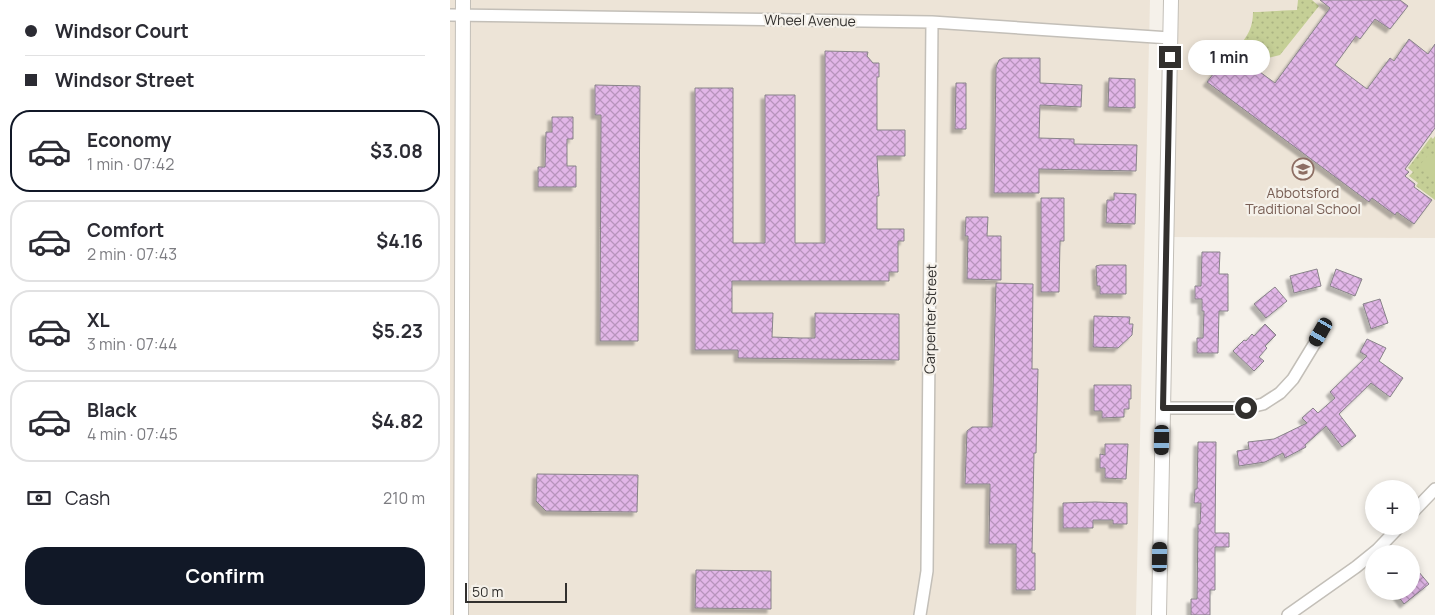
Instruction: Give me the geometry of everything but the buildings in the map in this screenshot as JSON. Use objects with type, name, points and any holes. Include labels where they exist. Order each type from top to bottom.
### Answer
[{"type":"street","points":[[460,615],[456,15],[463,0]]},
{"type":"street","points":[[1159,615],[1171,0]]},
{"type":"street","name":"Wheel Avenue","points":[[456,15],[932,22],[1170,38]]},
{"type":"street","name":"Carpenter Street","points":[[920,615],[927,571],[932,22]]},
{"type":"street","points":[[1163,408],[1246,408],[1263,404],[1280,393],[1294,379],[1321,332]]},
{"type":"street","points":[[1420,505],[1435,490]]},
{"type":"street","points":[[1289,615],[1356,567],[1391,535]]},
{"type":"shaded area","points":[[450,0],[1150,0],[1136,615],[450,615]]},
{"type":"shaded area","name":"Abbotsford Traditional School","points":[[1177,0],[1435,0],[1435,238],[1170,237]]},
{"type":"green space","points":[[1298,0],[1312,0],[1319,6],[1280,55],[1255,59],[1238,47],[1249,31],[1253,12],[1297,10]]},
{"type":"green space","points":[[1435,136],[1435,200],[1416,186],[1418,183],[1409,176],[1413,172],[1408,168],[1431,137],[1433,139]]},
{"type":"green space","points":[[1429,154],[1435,158],[1435,178],[1419,166]]},
{"type":"place","name":"Abbotsford Traditional School","points":[[1303,169]]},
{"type":"route","points":[[1170,57],[1163,408],[1246,408]]}]
